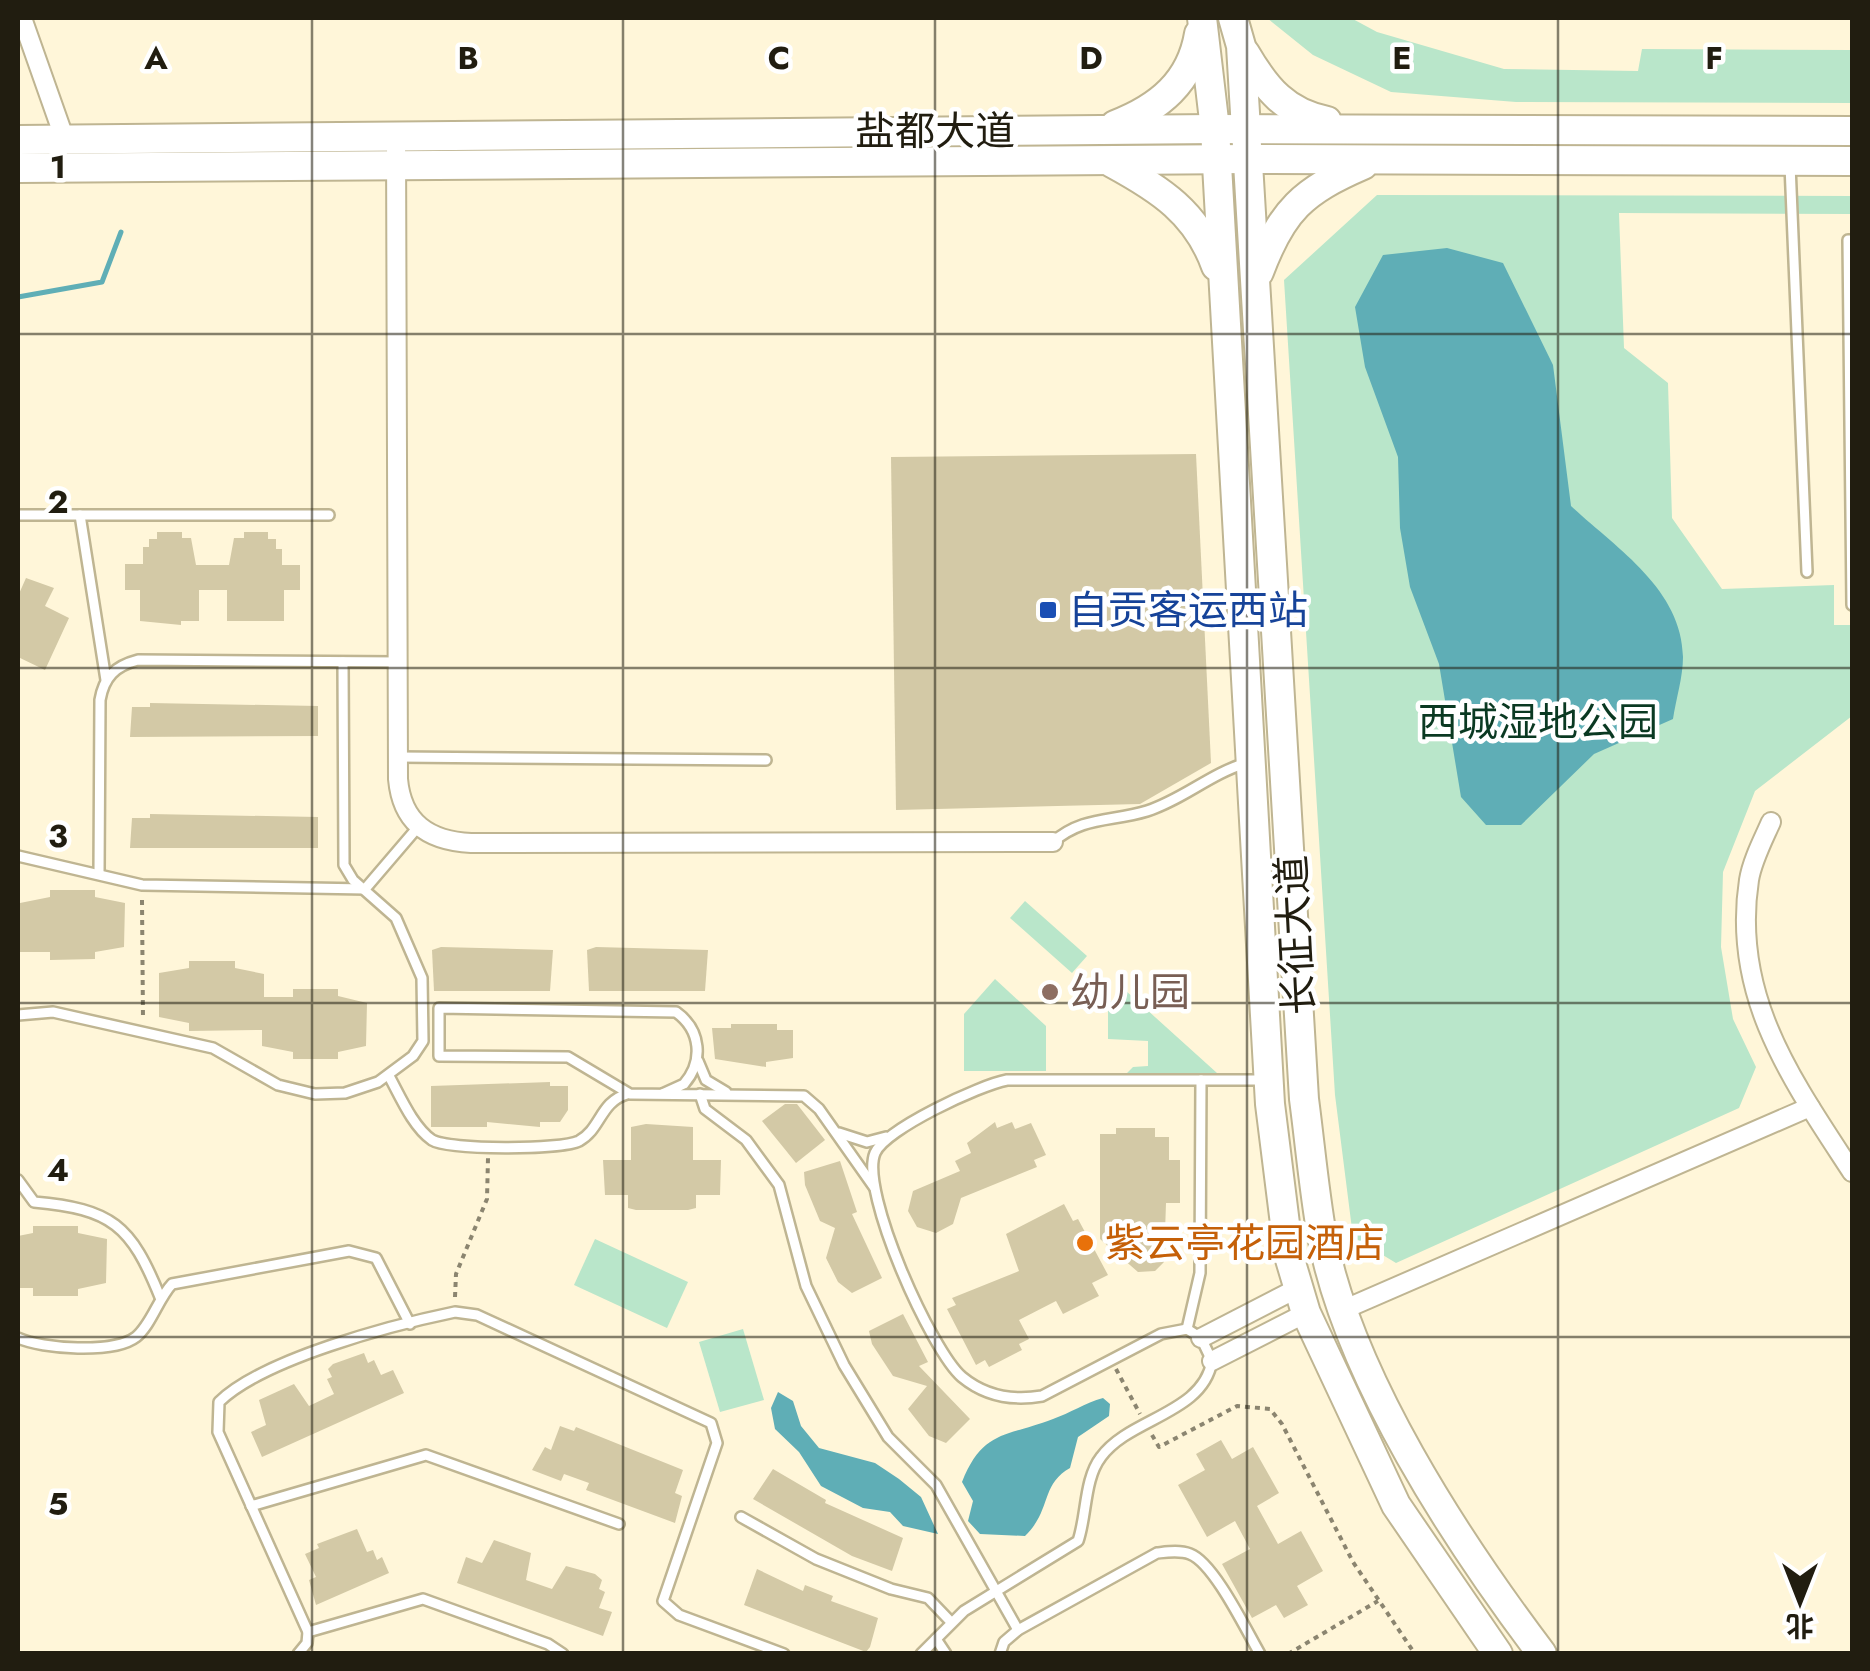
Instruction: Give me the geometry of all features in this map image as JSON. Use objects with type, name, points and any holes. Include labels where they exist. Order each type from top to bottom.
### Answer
[{"type":"main road","points":[[1103,130],[1145,114],[1174,89],[1194,62],[1202,18]]},
{"type":"main road","name":"长征大道","points":[[1202,18],[1209,50],[1224,286],[1268,1080],[1289,1256],[1302,1300],[1396,1505],[1498,1654]]},
{"type":"main road","points":[[1233,18],[1241,46],[1280,102],[1306,117],[1373,130]]},
{"type":"main road","name":"长征大道","points":[[1241,46],[1304,1099],[1323,1238],[1369,1370],[1428,1488],[1542,1654]]},
{"type":"main road","name":"盐都大道","points":[[18,140],[1214,129],[1852,131]]},
{"type":"main road","name":"盐都大道","points":[[18,168],[1248,159],[1852,161]]},
{"type":"main road","points":[[1256,283],[1284,216],[1302,196],[1376,159]]},
{"type":"main road","points":[[1106,160],[1174,200],[1203,236],[1224,286]]},
{"type":"street","points":[[22,18],[64,140]]},
{"type":"street","points":[[396,136],[398,757],[400,798],[418,827],[432,836],[460,842],[1052,842]]},
{"type":"street","points":[[1771,822],[1749,878],[1746,940],[1759,1015],[1810,1107],[1852,1172]]},
{"type":"street","points":[[1346,1309],[1810,1107]]},
{"type":"street","points":[[1194,1334],[1302,1300]]},
{"type":"street","points":[[1212,1362],[1302,1300]]},
{"type":"lane","points":[[1790,161],[1807,572]]},
{"type":"lane","points":[[1852,240],[1848,240],[1852,605]]},
{"type":"lane","points":[[18,515],[329,515]]},
{"type":"lane","points":[[80,516],[106,680],[100,700],[99,874]]},
{"type":"lane","points":[[106,680],[124,664],[138,660],[398,662]]},
{"type":"lane","points":[[332,888],[342,882],[344,865],[342,662]]},
{"type":"lane","points":[[398,757],[766,760]]},
{"type":"lane","points":[[1052,842],[1070,827],[1146,811],[1219,771],[1249,762]]},
{"type":"lane","points":[[365,889],[418,827]]},
{"type":"lane","points":[[18,856],[142,885],[365,889]]},
{"type":"lane","points":[[18,1015],[53,1012],[214,1048],[278,1085],[315,1094],[345,1093],[388,1076],[420,1048],[424,1008],[419,964],[406,933],[386,905],[353,880],[344,865]]},
{"type":"lane","points":[[424,1008],[667,1008],[691,1024],[697,1058],[710,1084],[732,1094]]},
{"type":"lane","points":[[439,1008],[439,1056],[568,1057],[630,1094]]},
{"type":"lane","points":[[662,1094],[684,1084],[697,1058]]},
{"type":"lane","points":[[388,1076],[427,1136],[441,1144],[576,1142],[588,1135],[608,1103],[630,1094],[804,1096],[834,1130],[877,1191]]},
{"type":"lane","points":[[834,1130],[856,1141],[888,1136],[988,1085],[1007,1080],[1268,1080]]},
{"type":"lane","points":[[921,1654],[952,1622],[1078,1541],[1100,1458],[1116,1441],[1204,1384],[1212,1362],[1194,1334],[1200,1272],[1202,1080]]},
{"type":"lane","points":[[700,1094],[705,1109],[746,1140],[779,1185],[806,1286],[844,1365],[888,1437],[927,1471],[1018,1630]]},
{"type":"lane","points":[[888,1136],[873,1160],[894,1258],[958,1374],[976,1387],[1021,1400],[1042,1396],[1161,1334],[1194,1334]]},
{"type":"lane","points":[[18,1180],[34,1202],[99,1212],[123,1228],[142,1254],[160,1297]]},
{"type":"lane","points":[[18,1338],[43,1346],[120,1344],[141,1332],[160,1297],[172,1284],[364,1252],[376,1258],[410,1324]]},
{"type":"lane","points":[[298,1654],[307,1643],[308,1632],[218,1432],[218,1402],[235,1386],[268,1368],[455,1312],[477,1315],[710,1423],[717,1444],[663,1601],[679,1615],[784,1654]]},
{"type":"lane","points":[[251,1506],[426,1455],[619,1524]]},
{"type":"lane","points":[[741,1517],[816,1558],[891,1589],[928,1598],[952,1622]]},
{"type":"lane","points":[[1000,1654],[1004,1642],[1018,1630],[1157,1553],[1174,1552],[1191,1554],[1206,1566],[1260,1654]]},
{"type":"lane","points":[[308,1632],[423,1600],[548,1644],[563,1654]]},
{"type":"lane","points":[[936,1639],[946,1654]]},
{"type":"path","points":[[142,885],[143,1032]]},
{"type":"path","points":[[455,1312],[456,1274],[487,1199],[488,1145]]},
{"type":"path","points":[[1111,1360],[1158,1447],[1237,1406],[1270,1409],[1378,1601],[1416,1654]]},
{"type":"path","points":[[1288,1654],[1378,1601]]},
{"type":"green space","points":[[1267,18],[1351,18],[1377,32],[1504,69],[1638,71],[1642,49],[1852,50],[1852,103],[1516,102],[1391,92],[1313,55]]},
{"type":"green space","name":"西城湿地公园","points":[[1377,195],[1852,196],[1852,214],[1619,213],[1624,348],[1668,383],[1672,518],[1722,589],[1834,585],[1834,625],[1852,625],[1852,716],[1755,791],[1723,872],[1721,947],[1733,1019],[1756,1067],[1739,1108],[1396,1263],[1353,1237],[1335,1095],[1284,280]]},
{"type":"green space","points":[[1025,901],[1087,956],[1072,973],[1010,918]]},
{"type":"green space","points":[[995,979],[1046,1026],[1046,1071],[964,1071],[964,1014]]},
{"type":"green space","points":[[1125,990],[1217,1073],[1127,1073],[1133,1067],[1148,1066],[1148,1041],[1108,1039],[1108,1009]]},
{"type":"green space","points":[[595,1239],[688,1282],[667,1328],[574,1285]]},
{"type":"green space","points":[[743,1329],[764,1400],[720,1412],[699,1342]]},
{"type":"water","points":[[1447,248],[1503,263],[1553,365],[1571,506],[1644,572],[1659,590],[1680,633],[1683,657],[1673,719],[1594,754],[1521,825],[1486,825],[1461,797],[1439,664],[1410,587],[1400,528],[1398,457],[1365,367],[1355,307],[1383,255]]},
{"type":"water","points":[[778,1392],[793,1401],[801,1426],[819,1448],[875,1463],[921,1497],[938,1534],[903,1526],[890,1512],[863,1508],[821,1486],[799,1452],[775,1429],[771,1408]]},
{"type":"water","points":[[1103,1398],[1110,1404],[1109,1416],[1078,1437],[1070,1468],[1054,1482],[1039,1517],[1025,1536],[980,1534],[968,1521],[973,1501],[962,1482],[979,1452],[998,1437]]},
{"type":"building","name":"自贡客运西站","points":[[1196,454],[1211,763],[1140,804],[896,810],[891,457]]},
{"type":"building","points":[[157,532],[182,532],[182,538],[191,538],[196,565],[229,565],[234,538],[244,538],[244,532],[268,532],[268,539],[276,539],[276,549],[282,549],[282,565],[300,565],[300,590],[284,590],[284,621],[227,621],[227,590],[199,590],[199,621],[181,621],[181,625],[140,621],[140,590],[125,590],[125,564],[143,564],[143,547],[149,547],[149,539],[157,539]]},
{"type":"building","points":[[26,578],[54,588],[45,606],[69,618],[45,670],[18,657],[18,596]]},
{"type":"building","points":[[150,703],[318,706],[318,736],[130,737],[132,707],[150,707]]},
{"type":"building","points":[[150,814],[318,817],[318,848],[130,848],[132,818],[150,818]]},
{"type":"building","points":[[50,890],[95,890],[95,897],[125,903],[124,947],[95,952],[95,959],[50,960],[50,952],[18,952],[20,903],[50,897]]},
{"type":"building","points":[[432,950],[553,950],[550,991],[434,991]]},
{"type":"building","points":[[587,950],[708,950],[705,991],[589,991]]},
{"type":"building","points":[[189,961],[235,961],[235,968],[264,974],[264,997],[293,997],[293,989],[338,989],[338,996],[367,1003],[366,1046],[338,1052],[338,1059],[293,1059],[293,1052],[262,1046],[262,1030],[189,1031],[189,1023],[159,1017],[159,973],[189,968]]},
{"type":"building","points":[[731,1024],[777,1024],[777,1030],[793,1030],[793,1058],[766,1062],[766,1067],[715,1059],[712,1028],[731,1028]]},
{"type":"building","points":[[550,1082],[550,1086],[568,1086],[568,1110],[560,1122],[540,1122],[540,1127],[487,1122],[487,1127],[431,1127],[431,1086]]},
{"type":"building","points":[[785,1104],[797,1104],[825,1140],[796,1163],[762,1121]]},
{"type":"building","points":[[995,1122],[997,1128],[1012,1122],[1015,1129],[1031,1123],[1046,1155],[1034,1160],[1037,1167],[961,1198],[953,1224],[936,1233],[917,1227],[908,1211],[913,1191],[960,1171],[955,1161],[971,1153],[967,1143]]},
{"type":"building","points":[[631,1127],[693,1127],[693,1160],[721,1160],[720,1195],[696,1195],[696,1208],[688,1210],[636,1210],[628,1208],[628,1195],[605,1195],[603,1160],[631,1160]]},
{"type":"building","points":[[1116,1128],[1155,1128],[1155,1137],[1169,1137],[1169,1160],[1180,1160],[1180,1203],[1166,1203],[1164,1262],[1155,1271],[1138,1272],[1100,1239],[1100,1134],[1116,1134]]},
{"type":"building","points":[[840,1161],[857,1212],[852,1214],[882,1278],[852,1293],[838,1282],[826,1258],[835,1228],[820,1221],[805,1185],[804,1172]]},
{"type":"building","points":[[1064,1204],[1073,1221],[1078,1219],[1108,1275],[1092,1283],[1099,1296],[1063,1314],[1056,1301],[1019,1320],[1029,1339],[1019,1344],[1022,1350],[989,1367],[985,1360],[976,1365],[947,1309],[956,1305],[952,1298],[1019,1271],[1006,1234]]},
{"type":"building","points":[[33,1226],[78,1226],[78,1233],[107,1239],[106,1283],[78,1289],[78,1296],[33,1296],[33,1288],[19,1288],[18,1236],[33,1233]]},
{"type":"building","points":[[903,1314],[928,1362],[919,1366],[970,1419],[946,1443],[929,1436],[908,1409],[927,1386],[893,1376],[872,1344],[869,1331]]},
{"type":"building","points":[[364,1353],[368,1363],[374,1360],[381,1375],[393,1370],[404,1393],[262,1457],[251,1432],[266,1425],[259,1400],[294,1384],[309,1406],[334,1394],[327,1379],[332,1377],[328,1369],[333,1364]]},
{"type":"building","points":[[560,1426],[574,1431],[576,1427],[683,1470],[675,1493],[682,1496],[675,1523],[586,1490],[589,1483],[564,1474],[561,1481],[532,1470],[545,1447],[551,1450]]},
{"type":"building","points":[[1221,1440],[1232,1459],[1253,1447],[1279,1493],[1257,1506],[1278,1544],[1301,1531],[1323,1571],[1297,1586],[1308,1605],[1284,1618],[1276,1605],[1252,1618],[1222,1564],[1250,1549],[1235,1521],[1207,1537],[1178,1485],[1205,1470],[1196,1454]]},
{"type":"building","points":[[773,1469],[826,1500],[825,1503],[903,1538],[892,1571],[852,1556],[753,1499]]},
{"type":"building","points":[[357,1529],[367,1552],[373,1550],[377,1560],[382,1557],[389,1573],[316,1605],[309,1580],[316,1577],[305,1554],[319,1548],[317,1544]]},
{"type":"building","points":[[494,1540],[531,1553],[526,1580],[552,1589],[566,1566],[595,1574],[602,1580],[599,1589],[605,1592],[599,1608],[612,1612],[603,1636],[457,1583],[466,1557],[482,1563]]},
{"type":"building","points":[[757,1569],[803,1591],[805,1585],[833,1596],[831,1601],[878,1618],[870,1647],[866,1652],[744,1605]]},
{"type":"waterway","points":[[18,297],[102,282],[121,232]]},
{"type":"place","name":"自贡客运西站","points":[[1048,610]]},
{"type":"place","name":"幼儿园","points":[[1050,992]]},
{"type":"place","name":"紫云亭花园酒店","points":[[1085,1243]]}]
